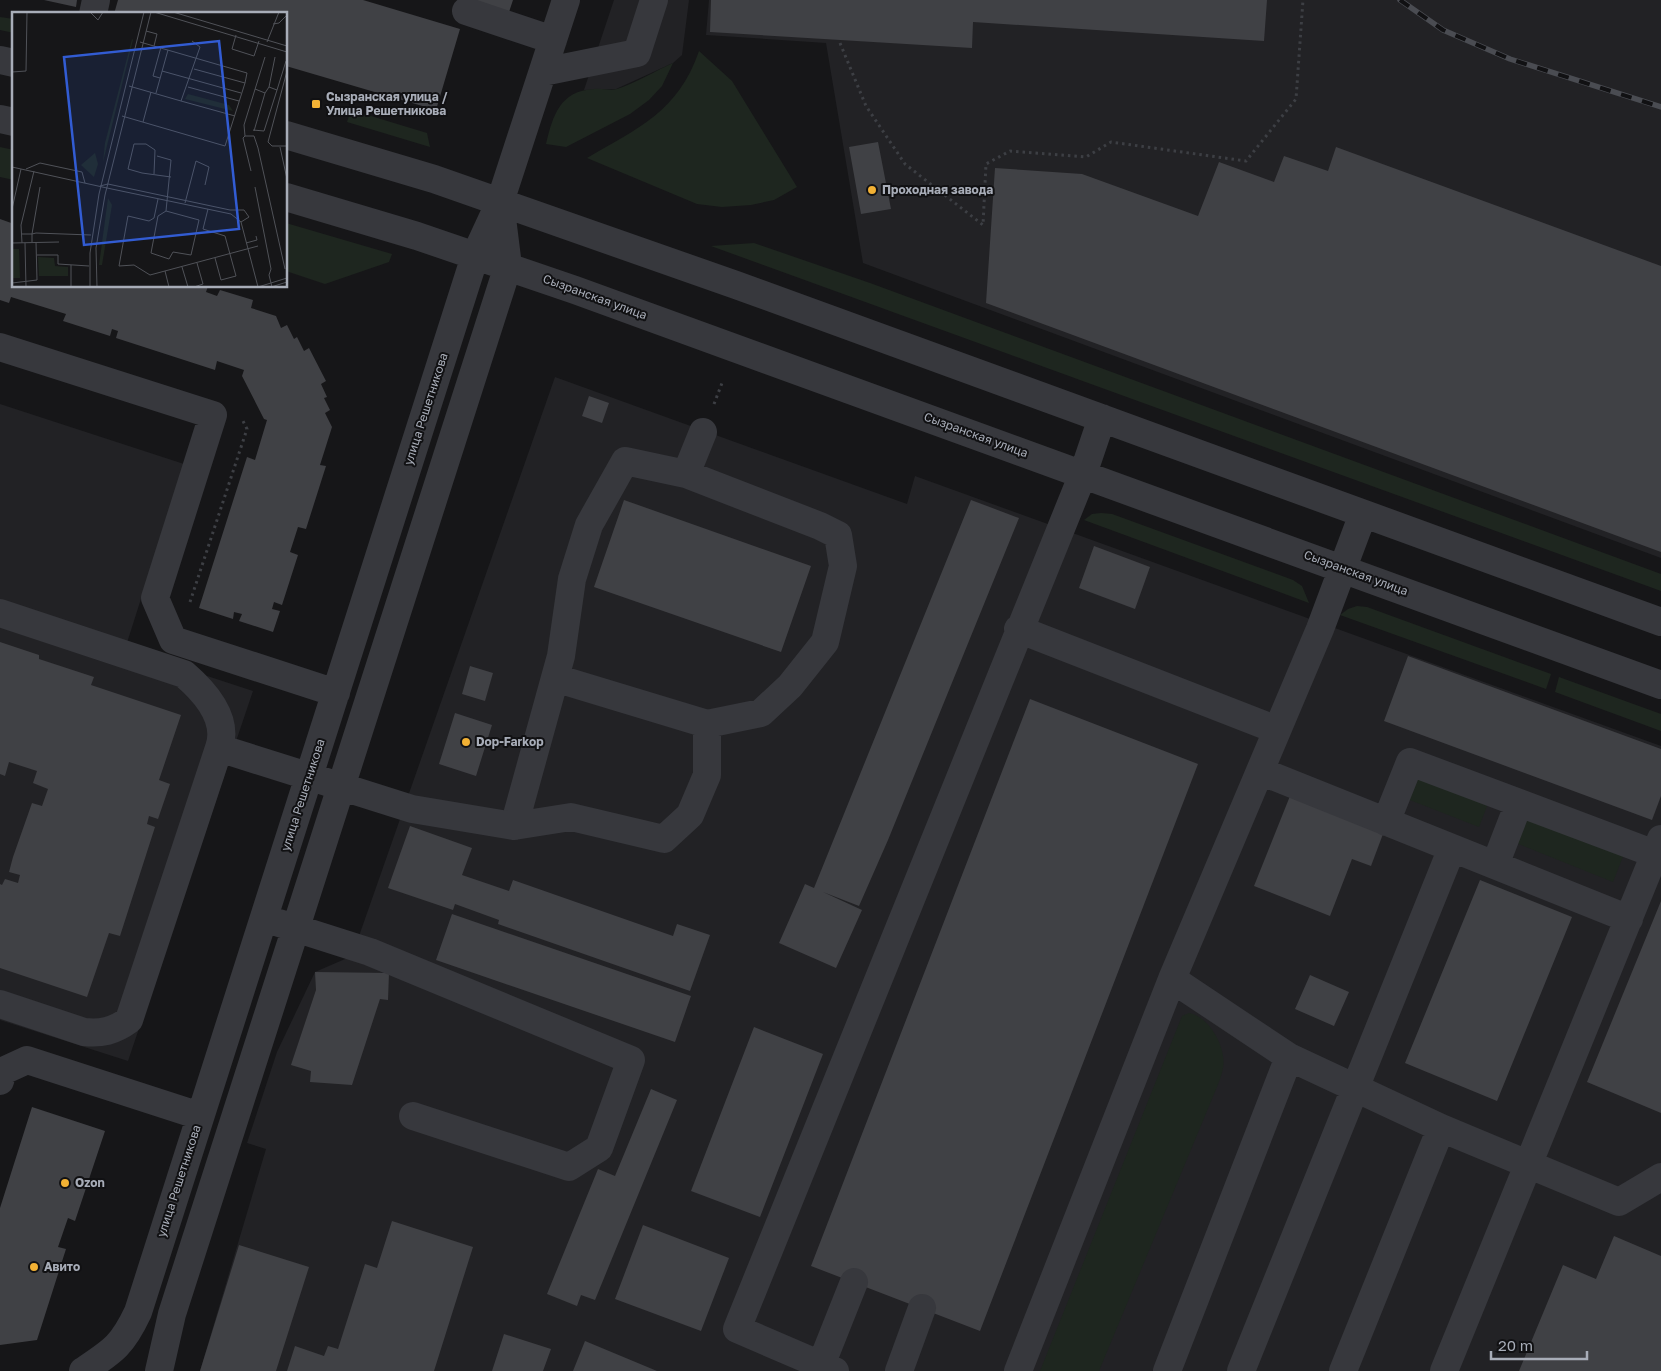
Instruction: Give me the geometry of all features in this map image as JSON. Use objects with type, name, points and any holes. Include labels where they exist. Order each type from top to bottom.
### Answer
[{"type":"street","name":"улица Решетникова","points":[[83,1371],[113,1351],[126,1336],[138,1312],[475,256],[500,202],[566,0]]},
{"type":"street","points":[[543,72],[637,53],[654,0]]},
{"type":"street","points":[[466,11],[553,40]]},
{"type":"street","points":[[288,136],[434,179],[500,202],[1102,418],[1661,622]]},
{"type":"street","name":"Сызранская улица","points":[[288,198],[508,266],[1661,685]]},
{"type":"street","name":"улица Решетникова","points":[[159,1371],[172,1314],[508,266],[500,202]]},
{"type":"street","points":[[0,347],[213,415],[155,598],[169,632],[173,640],[336,693]]},
{"type":"street","points":[[854,1282],[828,1368],[736,1329],[1018,629],[1083,474],[1102,418]]},
{"type":"street","points":[[686,474],[703,432]]},
{"type":"street","points":[[514,826],[561,656],[572,579],[589,525],[625,461],[686,474],[820,526],[838,535],[843,566],[825,642],[790,686],[761,713],[707,724],[555,678]]},
{"type":"street","points":[[1018,1371],[1172,979],[1320,629],[1363,514]]},
{"type":"street","points":[[0,612],[184,674],[205,694],[219,719],[223,736],[129,1020],[110,1031],[84,1032],[0,1004]]},
{"type":"street","points":[[1018,629],[1277,730]]},
{"type":"street","points":[[219,748],[412,809],[514,826],[571,817],[664,839],[690,815],[707,775],[707,724]]},
{"type":"street","points":[[1386,822],[1410,762],[1519,803],[1658,847],[1444,1371]]},
{"type":"street","points":[[1260,771],[1629,919]]},
{"type":"street","points":[[1495,865],[1519,803]]},
{"type":"street","points":[[1241,1371],[1452,848]]},
{"type":"street","points":[[263,918],[370,952],[631,1060],[599,1148],[569,1167],[413,1116]]},
{"type":"street","points":[[1172,979],[1289,1057],[1441,1128],[1619,1202],[1661,1177]]},
{"type":"street","points":[[1167,1371],[1289,1057]]},
{"type":"street","points":[[0,1081],[3,1071],[27,1060],[200,1116]]},
{"type":"street","points":[[1343,1371],[1441,1128]]},
{"type":"street","points":[[899,1371],[922,1308]]},
{"type":"path","points":[[840,43],[866,106],[906,164],[983,225],[986,164],[1010,151],[1086,157],[1111,142],[1246,161],[1296,99],[1303,0]]},
{"type":"shaded area","points":[[614,0],[689,0],[682,55],[673,63],[616,89],[584,90]]},
{"type":"shaded area","points":[[709,0],[1661,0],[1661,558],[863,263],[826,43],[706,35]]},
{"type":"shaded area","points":[[0,17],[12,19],[12,33],[0,30]]},
{"type":"shaded area","points":[[699,51],[732,81],[797,187],[774,200],[751,205],[722,207],[697,204],[587,158],[639,127],[668,104],[690,72]]},
{"type":"shaded area","points":[[673,63],[662,86],[649,100],[630,114],[566,147],[546,144],[555,114],[560,106],[573,94],[594,89],[617,89]]},
{"type":"shaded area","points":[[351,110],[427,133],[430,147],[347,122]]},
{"type":"shaded area","points":[[0,147],[12,150],[12,180],[0,177]]},
{"type":"shaded area","points":[[288,224],[392,254],[389,262],[325,284],[288,272]]},
{"type":"shaded area","points":[[754,243],[870,283],[1661,574],[1661,591],[711,246]]},
{"type":"shaded area","points":[[555,377],[907,504],[915,476],[1661,746],[1661,1371],[200,1371],[266,1149],[247,1143],[277,1052],[315,972],[352,956]]},
{"type":"shaded area","points":[[0,404],[184,464],[125,649],[253,691],[128,1061],[0,1020]]},
{"type":"shaded area","points":[[1092,514],[1112,514],[1293,580],[1302,586],[1309,603],[1084,520]]},
{"type":"shaded area","points":[[1357,606],[1367,607],[1551,674],[1546,689],[1340,615],[1348,609]]},
{"type":"shaded area","points":[[1559,677],[1661,714],[1661,731],[1555,692]]},
{"type":"shaded area","points":[[1408,769],[1489,801],[1479,827],[1397,795]]},
{"type":"shaded area","points":[[1527,815],[1624,854],[1613,882],[1516,843]]},
{"type":"shaded area","points":[[1189,1013],[1203,1020],[1215,1034],[1224,1060],[1222,1073],[1099,1371],[1040,1371],[1182,1016]]},
{"type":"building","points":[[44,0],[77,0],[76,7]]},
{"type":"building","points":[[118,0],[363,0],[460,29],[436,110],[288,67],[288,12],[115,12]]},
{"type":"building","points":[[465,0],[513,0],[508,15]]},
{"type":"building","points":[[711,0],[1267,0],[1264,41],[973,22],[972,48],[710,32]]},
{"type":"building","name":"Проходная завода","points":[[878,142],[891,209],[861,214],[849,147]]},
{"type":"building","points":[[1336,147],[1661,266],[1661,552],[986,303],[995,168],[1082,174],[1198,216],[1219,162],[1274,182],[1284,156],[1328,171]]},
{"type":"building","points":[[0,219],[12,223],[12,288],[207,288],[206,292],[217,296],[220,290],[253,300],[251,308],[276,316],[281,328],[287,325],[294,339],[297,337],[304,351],[309,348],[326,381],[321,384],[327,397],[324,398],[330,410],[325,413],[332,427],[320,465],[326,466],[306,529],[298,527],[290,552],[298,555],[282,605],[274,602],[272,609],[280,611],[273,632],[239,621],[242,614],[234,612],[233,619],[199,608],[247,457],[255,460],[267,420],[264,419],[242,376],[244,370],[217,361],[215,370],[116,338],[118,331],[112,329],[110,336],[63,321],[66,314],[11,297],[9,303],[0,300]]},
{"type":"building","points":[[589,396],[609,403],[602,423],[582,416]]},
{"type":"building","points":[[624,500],[811,566],[781,652],[594,587]]},
{"type":"building","points":[[971,500],[1019,518],[888,840],[859,906],[823,892],[862,910],[836,968],[779,943],[805,884],[814,888]]},
{"type":"building","points":[[1094,546],[1150,567],[1135,609],[1079,588]]},
{"type":"building","points":[[0,642],[39,655],[39,659],[94,677],[91,685],[181,715],[159,780],[170,784],[158,819],[149,816],[147,824],[155,827],[120,936],[109,933],[87,997],[0,968],[0,884],[2,885],[5,879],[18,883],[20,875],[9,872],[13,857],[32,803],[42,806],[48,789],[33,783],[37,771],[9,762],[5,776],[0,774]]},
{"type":"building","points":[[1408,656],[1661,749],[1661,796],[1652,820],[1384,721]]},
{"type":"building","points":[[470,666],[493,673],[485,701],[462,694]]},
{"type":"building","points":[[1030,699],[1198,764],[980,1331],[811,1266]]},
{"type":"building","points":[[455,713],[492,725],[476,776],[439,764]]},
{"type":"building","points":[[1290,796],[1383,834],[1371,866],[1352,859],[1330,916],[1254,886]]},
{"type":"building","points":[[410,826],[472,848],[462,875],[509,891],[513,880],[673,936],[677,924],[710,935],[690,991],[498,924],[499,920],[455,904],[453,910],[388,888]]},
{"type":"building","points":[[1480,880],[1572,917],[1497,1101],[1405,1063]]},
{"type":"building","points":[[1661,901],[1661,1113],[1587,1082]]},
{"type":"building","points":[[452,914],[691,996],[675,1042],[436,960]]},
{"type":"building","points":[[315,972],[389,973],[388,1000],[380,999],[352,1085],[310,1082],[311,1071],[291,1065],[316,990]]},
{"type":"building","points":[[1310,975],[1349,992],[1334,1026],[1295,1009]]},
{"type":"building","points":[[754,1027],[823,1054],[760,1217],[691,1191]]},
{"type":"building","points":[[651,1089],[677,1100],[595,1300],[581,1295],[577,1306],[547,1294],[598,1169],[615,1176]]},
{"type":"building","points":[[32,1107],[105,1131],[75,1221],[68,1218],[58,1247],[66,1249],[37,1340],[0,1345],[0,1208]]},
{"type":"building","points":[[392,1221],[473,1247],[434,1371],[287,1371],[295,1346],[324,1356],[328,1346],[338,1349],[365,1264],[377,1268]]},
{"type":"building","points":[[643,1225],[729,1258],[701,1331],[615,1299]]},
{"type":"building","points":[[1614,1236],[1661,1256],[1661,1371],[1519,1371],[1563,1265],[1596,1279]]},
{"type":"building","points":[[239,1245],[309,1267],[276,1371],[200,1371]]},
{"type":"building","points":[[504,1334],[551,1349],[543,1371],[492,1371]]},
{"type":"building","points":[[585,1341],[657,1371],[573,1371]]},
{"type":"railway","points":[[1400,0],[1443,30],[1510,59],[1661,107]]},
{"type":"place","name":"Сызранская улица / Улица Решетникова","points":[[316,104]]},
{"type":"place","name":"Проходная завода","points":[[872,190]]},
{"type":"place","name":"Dop-Farkop","points":[[466,742]]},
{"type":"place","name":"Ozon","points":[[65,1183]]},
{"type":"place","name":"Авито","points":[[34,1267]]}]
